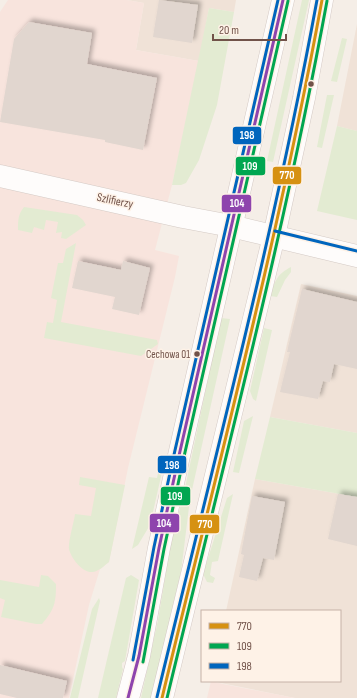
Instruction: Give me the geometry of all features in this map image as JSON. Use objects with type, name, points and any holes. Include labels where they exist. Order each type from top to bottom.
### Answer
[{"type":"street","points":[[128,698],[139,656],[162,533],[283,0]]},
{"type":"street","points":[[162,698],[274,236],[302,106],[322,0]]},
{"type":"street","name":"Szlifierzy","points":[[0,176],[195,220],[231,226],[357,256]]},
{"type":"shaded area","points":[[8,0],[127,0],[144,3],[136,50],[199,61],[172,185],[155,250],[179,256],[175,277],[128,468],[109,562],[100,569],[89,605],[69,698],[0,698],[0,12]]},
{"type":"shaded area","points":[[127,0],[236,0],[234,12],[209,8],[199,61],[136,50],[144,3]]},
{"type":"shaded area","points":[[357,24],[357,131],[337,126]]},
{"type":"shaded area","points":[[301,284],[357,296],[357,433],[270,417]]},
{"type":"shaded area","points":[[255,479],[357,497],[357,698],[295,698],[216,682],[341,682],[341,610],[226,610]]},
{"type":"shaded area","points":[[211,682],[215,682],[295,698],[207,698]]},
{"type":"green space","points":[[302,0],[309,0],[273,162],[267,161]]},
{"type":"green space","points":[[209,8],[234,12],[217,105],[199,160],[186,183],[181,185],[172,185]]},
{"type":"green space","points":[[342,38],[347,39],[337,82],[331,81]]},
{"type":"green space","points":[[327,95],[334,95],[322,148],[317,147]]},
{"type":"green space","points":[[337,126],[357,131],[357,220],[317,211]]},
{"type":"green space","points":[[24,207],[77,215],[86,225],[66,239],[61,238],[62,232],[56,233],[58,222],[46,220],[44,230],[34,227],[32,233],[18,230],[19,215]]},
{"type":"green space","points":[[76,243],[61,322],[157,340],[158,344],[141,356],[44,338],[47,322],[53,323],[57,300],[51,298],[58,263],[63,263],[66,249]]},
{"type":"green space","points":[[291,267],[291,272],[285,280],[277,297],[270,296],[277,278]]},
{"type":"green space","points":[[221,318],[230,319],[190,499],[181,572],[151,698],[141,698],[158,620],[170,548],[185,488]]},
{"type":"green space","points":[[264,328],[272,330],[256,401],[253,399],[250,391]]},
{"type":"green space","points":[[253,416],[239,473],[233,472],[244,421]]},
{"type":"green space","points":[[270,417],[357,433],[357,497],[255,479]]},
{"type":"green space","points":[[161,458],[165,459],[150,525],[138,545],[132,549],[149,477],[157,478]]},
{"type":"green space","points":[[80,477],[125,485],[109,562],[93,572],[89,572],[81,568],[72,557],[69,549],[75,514],[91,516],[96,488],[79,485]]},
{"type":"green space","points":[[233,494],[218,561],[212,562],[210,575],[215,578],[213,583],[207,582],[203,574],[227,498]]},
{"type":"green space","points":[[41,575],[48,576],[56,584],[54,605],[50,614],[42,624],[1,617],[5,600],[0,598],[0,580],[39,587]]},
{"type":"green space","points":[[131,575],[139,580],[125,661],[122,663],[123,669],[116,698],[98,698],[126,578]]},
{"type":"green space","points":[[99,598],[100,601],[78,698],[70,698],[92,609]]},
{"type":"building","points":[[159,0],[198,5],[192,43],[153,37]]},
{"type":"building","points":[[29,22],[92,33],[87,64],[157,78],[143,150],[105,142],[105,140],[0,122],[14,39]]},
{"type":"building","points":[[78,261],[121,270],[123,261],[150,268],[139,315],[112,309],[115,297],[72,288]]},
{"type":"building","points":[[302,289],[357,302],[357,369],[334,364],[330,382],[323,381],[318,399],[280,392],[290,352],[287,352]]},
{"type":"building","points":[[338,494],[357,497],[357,546],[328,539]]},
{"type":"building","points":[[252,496],[285,502],[274,560],[263,558],[257,581],[239,577],[244,555],[241,554]]},
{"type":"building","points":[[0,665],[67,681],[63,698],[17,698],[0,694]]},
{"type":"transit line","name":"198","points":[[133,660],[154,547],[173,459],[278,0]]},
{"type":"transit line","name":"104","points":[[128,698],[139,656],[159,548],[178,460],[283,0]]},
{"type":"transit line","name":"198","points":[[157,697],[242,349],[282,175],[317,0]]},
{"type":"transit line","name":"770","points":[[162,698],[247,350],[287,176],[322,0]]},
{"type":"transit line","name":"109","points":[[143,662],[164,549],[183,461],[288,1]]},
{"type":"transit line","name":"109","points":[[167,698],[252,350],[292,176],[327,1]]},
{"type":"transit line","name":"198","points":[[275,231],[357,251]]},
{"type":"place","name":"Cechowa 01","points":[[197,354]]}]
